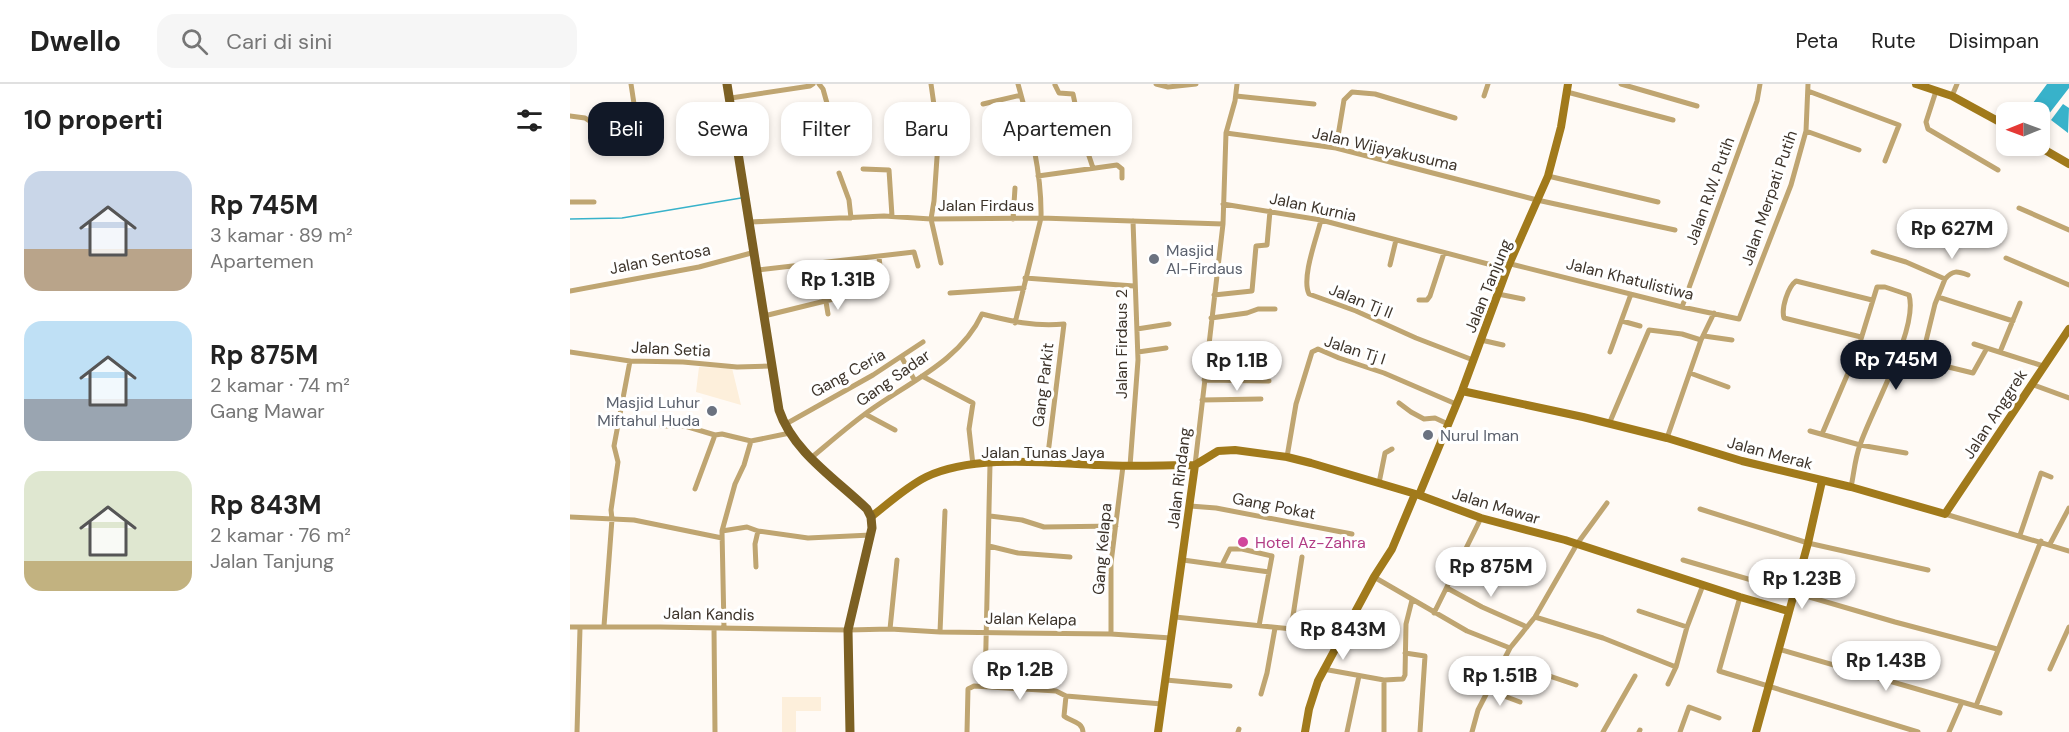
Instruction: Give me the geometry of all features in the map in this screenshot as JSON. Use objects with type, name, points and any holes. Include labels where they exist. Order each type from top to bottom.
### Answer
[{"type":"main road","points":[[727,84],[779,410],[787,429],[812,458],[862,504],[871,517],[871,535],[848,630],[850,732]]},
{"type":"street","points":[[570,116],[585,118],[594,124],[632,125],[636,121],[631,84]]},
{"type":"street","points":[[731,98],[810,87],[813,84]]},
{"type":"street","points":[[819,84],[827,102]]},
{"type":"street","points":[[931,84],[934,102]]},
{"type":"street","points":[[1015,323],[1041,218],[1038,176],[1018,84]]},
{"type":"street","points":[[1156,84],[1168,87],[1196,84]]},
{"type":"street","name":"Jalan Rindang","points":[[1158,732],[1195,465],[1222,224],[1226,133],[1237,84]]},
{"type":"street","points":[[1484,96],[1488,84]]},
{"type":"street","points":[[1621,84],[1697,106]]},
{"type":"street","name":"Jalan R.W. Putih","points":[[1682,307],[1757,101],[1760,84]]},
{"type":"street","name":"Jalan Merpati Putih","points":[[1742,317],[1791,184],[1806,131],[1808,84]]},
{"type":"street","points":[[1916,84],[1952,96],[1996,120]]},
{"type":"street","points":[[1952,96],[1957,84]]},
{"type":"street","points":[[1055,86],[1059,93],[1073,94],[1076,99],[1081,132],[1093,168]]},
{"type":"street","points":[[1568,88],[1673,120]]},
{"type":"street","name":"Jalan Tanjung","points":[[1305,732],[1309,710],[1323,669],[1392,549],[1462,391],[1498,294],[1548,176],[1568,88]]},
{"type":"street","points":[[1808,91],[1899,125],[1885,161]]},
{"type":"street","points":[[1936,91],[1926,122],[1928,129],[1998,171]]},
{"type":"street","points":[[1336,148],[1344,100],[1352,92],[1375,94],[1455,118]]},
{"type":"street","points":[[991,102],[1021,95]]},
{"type":"street","points":[[1236,96],[1314,104]]},
{"type":"street","points":[[1806,131],[1859,150]]},
{"type":"street","name":"Jalan Wijayakusuma","points":[[1226,133],[1336,148],[1537,200],[1675,230]]},
{"type":"street","points":[[2050,153],[2069,164]]},
{"type":"street","points":[[937,156],[931,219],[941,263]]},
{"type":"street","points":[[1038,176],[1118,165],[1122,169],[1122,178]]},
{"type":"street","points":[[863,169],[889,170],[892,216]]},
{"type":"street","points":[[839,173],[849,200],[851,218]]},
{"type":"street","points":[[1548,176],[1658,202]]},
{"type":"street","points":[[1013,219],[1015,188]]},
{"type":"street","points":[[570,202],[594,202]]},
{"type":"street","name":"Jalan Kurnia","points":[[1223,204],[1322,220],[1444,253],[1509,267]]},
{"type":"street","points":[[2019,208],[2069,230]]},
{"type":"street","points":[[1214,295],[1252,291],[1256,246],[1267,245],[1270,211]]},
{"type":"street","name":"Jalan Firdaus","points":[[750,222],[892,216],[931,219],[1041,218],[1222,224]]},
{"type":"street","name":"Jalan Tj II","points":[[1322,220],[1309,268],[1306,288],[1309,294],[1473,360]]},
{"type":"street","name":"Jalan Firdaus 2","points":[[1127,466],[1138,352],[1133,221]]},
{"type":"street","points":[[1390,265],[1396,240]]},
{"type":"street","name":"Jalan Sentosa","points":[[570,291],[699,267],[755,252]]},
{"type":"street","points":[[758,270],[914,252],[918,266]]},
{"type":"street","points":[[1873,252],[1906,262],[1945,279]]},
{"type":"street","points":[[1419,300],[1427,300],[1430,296],[1444,253]]},
{"type":"street","points":[[879,257],[881,275]]},
{"type":"street","points":[[2006,258],[2069,285]]},
{"type":"street","name":"Jalan Khatulistiwa","points":[[1509,267],[1736,319],[1742,317]]},
{"type":"street","points":[[1968,275],[1956,271],[1951,272],[1945,279],[1923,355],[1928,362],[1973,373],[1986,348]]},
{"type":"street","points":[[1025,278],[1093,285],[1134,286]]},
{"type":"street","points":[[1861,337],[1784,318],[1782,312],[1791,285],[1796,281],[1872,300]]},
{"type":"street","points":[[1822,434],[1844,384],[1877,287],[1909,295],[1911,302],[1908,326],[1860,445],[1851,486]]},
{"type":"street","points":[[950,293],[1024,288]]},
{"type":"street","points":[[764,316],[870,290]]},
{"type":"street","points":[[1498,294],[1523,299]]},
{"type":"street","points":[[1610,352],[1631,294]]},
{"type":"street","points":[[1938,297],[2013,321]]},
{"type":"street","points":[[826,302],[828,314]]},
{"type":"street","points":[[2000,351],[2020,303]]},
{"type":"street","points":[[1211,318],[1248,314],[1258,309],[1275,309]]},
{"type":"street","points":[[1666,438],[1714,313]]},
{"type":"street","name":"Gang Parkit","points":[[982,314],[1015,323],[1042,326],[1064,324],[1047,462]]},
{"type":"street","name":"Gang Sadar","points":[[812,458],[865,414],[922,376],[967,339],[982,314]]},
{"type":"street","points":[[1622,321],[1640,326]]},
{"type":"street","points":[[1137,329],[1169,324]]},
{"type":"street","name":"Jalan Anggrek","points":[[1945,514],[2069,329]]},
{"type":"street","points":[[1610,424],[1649,330],[1732,340]]},
{"type":"street","points":[[1481,340],[1503,345]]},
{"type":"street","name":"Gang Ceria","points":[[751,441],[787,429],[902,358],[923,342]]},
{"type":"street","points":[[1974,344],[2043,366]]},
{"type":"street","points":[[1138,352],[1166,348]]},
{"type":"street","name":"Jalan Tj I","points":[[1287,457],[1296,404],[1312,352],[1318,349],[1384,373],[1456,404]]},
{"type":"street","name":"Jalan Setia","points":[[570,352],[630,361],[682,362],[737,367],[771,366]]},
{"type":"street","points":[[902,358],[915,381]]},
{"type":"street","points":[[604,627],[611,510],[618,462],[614,446],[630,361]]},
{"type":"street","points":[[1690,373],[1728,387]]},
{"type":"street","points":[[922,376],[973,403],[969,429],[973,465]]},
{"type":"street","points":[[1204,380],[1269,381]]},
{"type":"street","points":[[2031,384],[2069,398]]},
{"type":"street","name":"Jalan Merak","points":[[1462,391],[1610,424],[1742,461],[1851,486],[2069,551]]},
{"type":"street","points":[[1202,400],[1261,399]]},
{"type":"street","points":[[1399,403],[1424,419],[1435,418],[1448,424]]},
{"type":"street","points":[[865,414],[895,429]]},
{"type":"street","points":[[662,426],[685,426],[715,435],[722,434],[751,441],[744,465],[735,484],[722,534],[724,628]]},
{"type":"street","points":[[1810,431],[1860,445],[1906,453]]},
{"type":"street","points":[[694,489],[715,435]]},
{"type":"street","points":[[1379,483],[1385,453],[1392,449]]},
{"type":"street","name":"Jalan Mawar","points":[[1195,465],[1218,451],[1235,450],[1287,457],[1417,494],[1481,519],[1577,544],[1788,611]]},
{"type":"street","name":"Jalan Tunas Jaya","points":[[871,517],[908,487],[928,476],[962,466],[1047,462],[1127,466],[1195,465]]},
{"type":"street","points":[[985,687],[990,464]]},
{"type":"street","name":"Gang Kelapa","points":[[1111,634],[1111,571],[1116,526],[1127,466]]},
{"type":"street","points":[[2020,535],[2041,473],[2051,477]]},
{"type":"street","points":[[1756,732],[1808,543],[1822,481]]},
{"type":"street","points":[[1472,732],[1478,710],[1510,648],[1535,617],[1577,544],[1607,503]]},
{"type":"street","name":"Gang Pokat","points":[[1190,506],[1216,508],[1352,534]]},
{"type":"street","points":[[2050,544],[2069,508]]},
{"type":"street","points":[[1700,509],[1808,543],[1928,570]]},
{"type":"street","points":[[940,632],[945,511]]},
{"type":"street","points":[[990,516],[1022,520],[1044,527],[1116,526]]},
{"type":"street","points":[[570,517],[634,520],[722,534],[747,527],[758,531],[808,538],[871,535]]},
{"type":"street","points":[[1434,613],[1481,519]]},
{"type":"street","points":[[756,567],[755,544],[758,531]]},
{"type":"street","points":[[1976,706],[2041,541]]},
{"type":"street","points":[[989,546],[1018,553],[1070,557]]},
{"type":"street","points":[[1222,565],[1230,549],[1242,549],[1272,556],[1258,626]]},
{"type":"street","points":[[1292,629],[1302,557]]},
{"type":"street","points":[[890,628],[897,560]]},
{"type":"street","points":[[1183,560],[1269,572]]},
{"type":"street","points":[[1683,560],[1895,622],[1997,648]]},
{"type":"street","points":[[1374,577],[1467,631],[1510,648]]},
{"type":"street","points":[[1668,684],[1676,667],[1687,627],[1703,585]]},
{"type":"street","points":[[1447,588],[1527,627]]},
{"type":"street","points":[[1740,597],[1719,670],[1918,732]]},
{"type":"street","points":[[1323,669],[1384,680],[1403,680],[1406,624],[1412,600]]},
{"type":"street","points":[[1639,611],[1687,627]]},
{"type":"street","points":[[1175,617],[1311,631],[1338,641]]},
{"type":"street","points":[[1535,617],[1603,638],[1676,667]]},
{"type":"street","name":"Jalan Kandis","points":[[570,627],[848,630]]},
{"type":"street","points":[[2050,669],[2069,627]]},
{"type":"street","points":[[577,732],[580,628]]},
{"type":"street","points":[[714,628],[715,732]]},
{"type":"street","name":"Jalan Kelapa","points":[[848,630],[890,628],[940,632],[1111,634],[1171,638]]},
{"type":"street","points":[[1261,694],[1275,628]]},
{"type":"street","points":[[1778,649],[2001,714]]},
{"type":"street","points":[[1405,653],[1425,656],[1420,732]]},
{"type":"street","points":[[1505,661],[1576,685]]},
{"type":"street","points":[[1347,732],[1359,676]]},
{"type":"street","points":[[1603,732],[1635,676]]},
{"type":"street","points":[[1166,680],[1230,686]]},
{"type":"street","points":[[1384,680],[1384,732]]},
{"type":"street","points":[[968,732],[968,689],[974,686],[1056,691],[1066,696],[1162,704]]},
{"type":"street","points":[[1488,690],[1520,702]]},
{"type":"street","points":[[1066,696],[1064,716],[1082,726],[1083,732]]},
{"type":"street","points":[[1949,732],[1962,702]]},
{"type":"street","points":[[1681,732],[1689,707],[1719,718]]},
{"type":"shaded area","points":[[699,367],[732,368],[741,405],[696,392]]},
{"type":"shaded area","points":[[782,697],[821,697],[821,711],[796,711],[796,732],[782,732]]},
{"type":"water","points":[[2047,84],[2069,84],[2069,88],[2050,113],[2050,102],[2034,102]]},
{"type":"water","points":[[2063,104],[2069,108],[2068,133],[2051,120]]},
{"type":"waterway","points":[[570,219],[622,218],[741,198]]},
{"type":"place","name":"Masjid Al-Firdaus","points":[[1154,259]]},
{"type":"place","name":"Masjid Luhur Miftahul Huda","points":[[712,411]]},
{"type":"place","name":"Nurul Iman","points":[[1428,435]]},
{"type":"place","name":"Hotel Az-Zahra","points":[[1243,542]]}]
